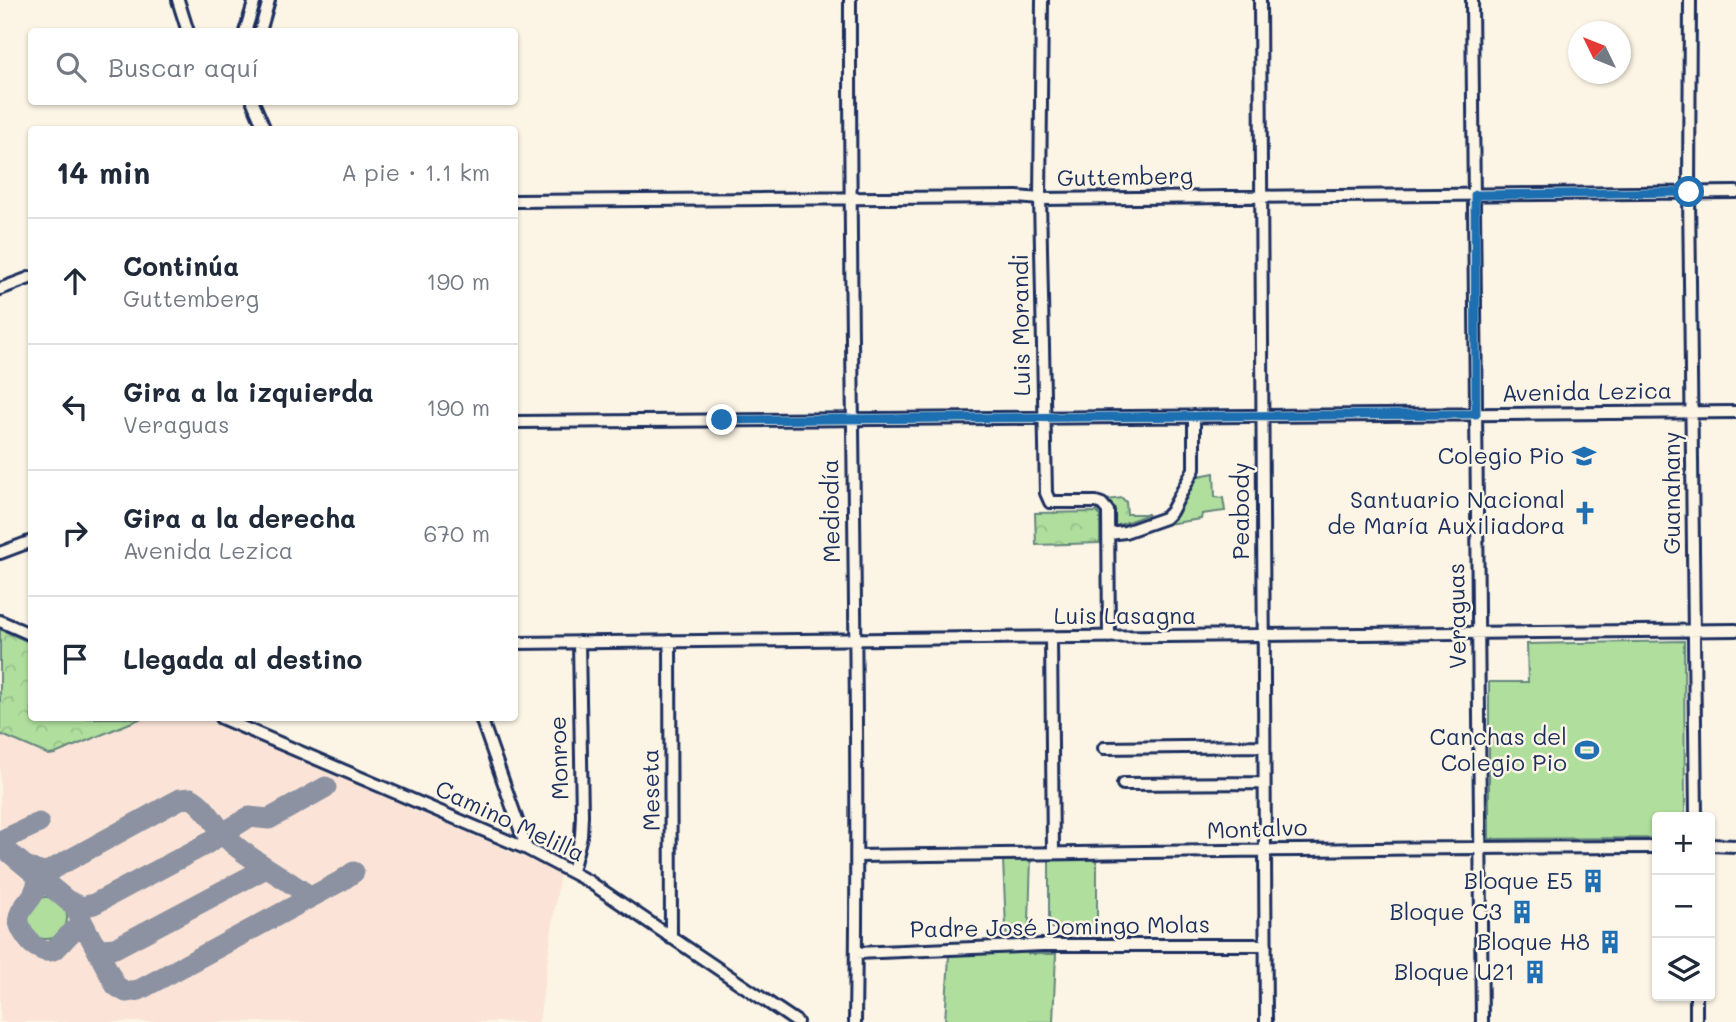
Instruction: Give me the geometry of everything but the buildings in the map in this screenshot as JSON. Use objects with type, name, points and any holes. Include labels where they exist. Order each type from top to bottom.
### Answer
[{"type":"street","points":[[178,0],[187,28]]},
{"type":"street","points":[[246,28],[255,0]]},
{"type":"street","points":[[261,28],[269,0]]},
{"type":"street","name":"Mediodía","points":[[850,0],[851,418],[857,856],[855,1022]]},
{"type":"street","name":"Luis Morandi","points":[[1042,0],[1040,199],[1046,499],[1050,502],[1102,504],[1108,511],[1109,638]]},
{"type":"street","name":"Peabody","points":[[1260,0],[1259,197],[1263,343],[1266,1022]]},
{"type":"street","name":"Veraguas","points":[[1472,0],[1482,1022]]},
{"type":"street","name":"Guanahany","points":[[1690,0],[1689,192],[1696,812]]},
{"type":"street","points":[[254,105],[263,126]]},
{"type":"street","name":"Guttemberg","points":[[518,201],[1736,192]]},
{"type":"street","points":[[0,289],[28,278]]},
{"type":"street","name":"Avenida Lezica","points":[[518,422],[1736,412]]},
{"type":"street","points":[[1109,534],[1125,532],[1165,518],[1171,512],[1194,471],[1194,416]]},
{"type":"street","points":[[0,553],[28,542]]},
{"type":"street","points":[[0,621],[28,633]]},
{"type":"street","name":"Luis Lasagna","points":[[518,643],[1736,630]]},
{"type":"street","points":[[1051,638],[1053,853]]},
{"type":"street","name":"Meseta","points":[[670,641],[671,938]]},
{"type":"street","name":"Monroe","points":[[572,871],[581,836],[582,815],[579,642]]},
{"type":"street","name":"Camino Melilla","points":[[228,721],[527,849],[572,871],[797,1022]]},
{"type":"street","points":[[482,721],[527,849]]},
{"type":"street","points":[[1104,748],[1263,746]]},
{"type":"street","points":[[1123,783],[1264,783]]},
{"type":"street","points":[[1715,845],[1736,846]]},
{"type":"street","name":"Montalvo","points":[[857,856],[1480,846],[1652,846]]},
{"type":"street","name":"Padre José Domingo Molas","points":[[856,953],[1042,945],[1266,945]]},
{"type":"street","points":[[1696,1001],[1696,1022]]},
{"type":"shaded area","points":[[0,641],[28,708],[28,721],[211,721],[560,873],[539,1022],[0,1022]]},
{"type":"green space","points":[[1214,473],[1215,497],[1223,498],[1225,511],[1202,514],[1201,519],[1167,524],[1194,477]]},
{"type":"green space","points":[[1122,498],[1126,502],[1127,514],[1149,514],[1111,528],[1106,500]]},
{"type":"green space","points":[[1097,512],[1100,516],[1100,543],[1036,545],[1035,513]]},
{"type":"green space","points":[[0,629],[28,642],[28,721],[135,721],[49,755],[0,734]]},
{"type":"green space","name":"Canchas del Colegio Pio","points":[[1684,641],[1685,812],[1652,812],[1652,838],[1489,839],[1489,682],[1528,682],[1527,644]]},
{"type":"green space","points":[[1031,856],[1028,954],[1056,954],[1053,1022],[945,1022],[949,956],[1007,950],[1003,860]]},
{"type":"green space","points":[[1049,857],[1097,857],[1097,929],[1049,928]]},
{"type":"green space","points":[[46,897],[61,903],[67,918],[61,933],[46,939],[31,933],[25,918],[31,903]]},
{"type":"taxiway","points":[[69,901],[82,907],[94,904],[203,846],[249,817],[269,819],[326,787]]},
{"type":"taxiway","points":[[32,869],[38,872],[49,871],[180,799],[191,798],[232,843],[302,891],[308,899]]},
{"type":"taxiway","points":[[0,841],[39,823]]},
{"type":"taxiway","points":[[0,845],[74,906],[116,986],[126,992],[139,990],[354,872]]},
{"type":"taxiway","points":[[94,944],[102,949],[115,948],[266,868]]},
{"type":"taxiway","points":[[33,870],[38,878],[36,889],[19,915],[23,932],[32,944],[52,951],[76,929],[85,930],[89,934]]},
{"type":"place","name":"Colegio Pio","points":[[1584,456]]},
{"type":"place","name":"Santuario Nacional de María Auxiliadora","points":[[1585,513]]},
{"type":"place","name":"Canchas del Colegio Pio","points":[[1587,750]]},
{"type":"place","name":"Bloque E5","points":[[1593,881]]},
{"type":"place","name":"Bloque C3","points":[[1522,912]]},
{"type":"place","name":"Bloque H8","points":[[1610,942]]},
{"type":"place","name":"Bloque U21","points":[[1535,972]]},
{"type":"route","points":[[722,420],[1476,414],[1475,195],[1689,192]]}]
